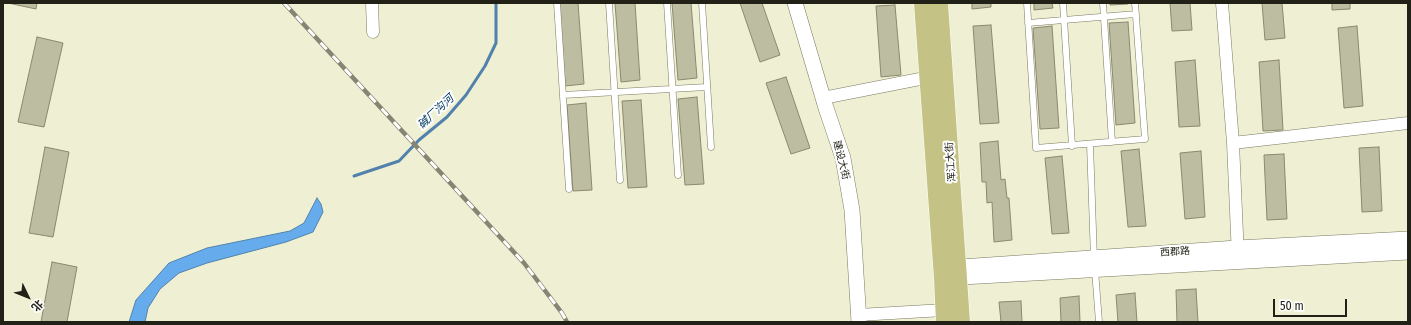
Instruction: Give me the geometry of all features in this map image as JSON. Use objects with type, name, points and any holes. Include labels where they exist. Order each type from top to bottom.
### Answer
[{"type":"main road","points":[[923,3],[936,76]]},
{"type":"main road","name":"浑江大街","points":[[939,3],[936,76],[950,273],[961,322]]},
{"type":"main road","points":[[945,316],[950,273]]},
{"type":"street","points":[[372,3],[372,32]]},
{"type":"street","name":"建设大街","points":[[795,3],[823,98],[843,158],[852,210],[858,318]]},
{"type":"street","points":[[1222,3],[1233,143],[1237,255]]},
{"type":"street","points":[[823,98],[936,76]]},
{"type":"street","points":[[1233,143],[1408,123]]},
{"type":"street","name":"西郡路","points":[[950,273],[1237,255],[1408,239]]},
{"type":"street","name":"西郡路","points":[[1237,255],[1408,252]]},
{"type":"street","points":[[858,318],[945,316]]},
{"type":"lane","points":[[557,3],[569,189]]},
{"type":"lane","points":[[609,3],[620,180]]},
{"type":"lane","points":[[667,3],[678,175]]},
{"type":"lane","points":[[702,3],[711,147]]},
{"type":"lane","points":[[1027,3],[1036,148],[1145,139],[1135,3]]},
{"type":"lane","points":[[1063,3],[1072,146]]},
{"type":"lane","points":[[1103,3],[1112,142]]},
{"type":"lane","points":[[1028,24],[1136,14]]},
{"type":"lane","points":[[563,95],[707,87]]},
{"type":"lane","points":[[1090,144],[1094,264],[1099,322]]},
{"type":"water","points":[[317,198],[321,204],[323,212],[313,232],[286,242],[207,263],[179,273],[160,289],[148,308],[145,322],[129,322],[136,300],[169,263],[207,248],[290,231],[304,223]]},
{"type":"building","points":[[8,3],[37,3],[36,9]]},
{"type":"building","points":[[559,3],[578,3],[584,84],[565,86]]},
{"type":"building","points":[[615,3],[635,3],[640,80],[621,82]]},
{"type":"building","points":[[672,3],[691,3],[697,78],[678,80]]},
{"type":"building","points":[[740,3],[762,3],[780,55],[760,62]]},
{"type":"building","points":[[972,3],[991,3],[991,7],[972,9]]},
{"type":"building","points":[[1034,3],[1052,3],[1053,8],[1034,10]]},
{"type":"building","points":[[1110,3],[1128,3],[1128,4],[1110,5]]},
{"type":"building","points":[[1170,3],[1190,3],[1192,30],[1172,31]]},
{"type":"building","points":[[1262,3],[1282,3],[1285,38],[1265,40]]},
{"type":"building","points":[[1332,3],[1350,3],[1350,9],[1332,10]]},
{"type":"building","points":[[895,5],[901,75],[881,77],[876,6]]},
{"type":"building","points":[[1128,22],[1135,123],[1116,125],[1109,23]]},
{"type":"building","points":[[991,25],[999,123],[980,124],[973,26]]},
{"type":"building","points":[[1052,26],[1059,128],[1040,129],[1033,28]]},
{"type":"building","points":[[1357,26],[1363,106],[1344,108],[1338,28]]},
{"type":"building","points":[[37,37],[63,43],[44,127],[18,122]]},
{"type":"building","points":[[1195,60],[1200,126],[1179,127],[1175,62]]},
{"type":"building","points":[[1279,60],[1283,130],[1263,131],[1259,62]]},
{"type":"building","points":[[786,77],[810,148],[791,154],[766,83]]},
{"type":"building","points":[[697,97],[704,184],[685,185],[678,99]]},
{"type":"building","points":[[641,100],[647,187],[628,188],[622,101]]},
{"type":"building","points":[[586,103],[592,190],[573,191],[567,105]]},
{"type":"building","points":[[998,141],[1001,180],[1005,179],[1007,198],[1009,198],[1012,240],[994,242],[992,202],[987,203],[986,182],[982,182],[980,143]]},
{"type":"building","points":[[45,147],[69,152],[53,237],[29,233]]},
{"type":"building","points":[[1379,147],[1382,211],[1362,212],[1359,148]]},
{"type":"building","points":[[1139,149],[1146,226],[1128,227],[1121,151]]},
{"type":"building","points":[[1201,151],[1205,217],[1185,219],[1180,153]]},
{"type":"building","points":[[1284,154],[1287,219],[1267,220],[1264,155]]},
{"type":"building","points":[[1062,156],[1069,233],[1052,234],[1045,158]]},
{"type":"building","points":[[52,262],[77,267],[67,322],[41,322]]},
{"type":"building","points":[[1196,289],[1198,322],[1177,322],[1176,290]]},
{"type":"building","points":[[1135,293],[1137,322],[1118,322],[1116,295]]},
{"type":"building","points":[[1079,296],[1080,322],[1061,322],[1060,298]]},
{"type":"building","points":[[1021,301],[1022,322],[1001,322],[999,302]]},
{"type":"waterway","name":"碱厂沟河","points":[[354,176],[399,161],[419,140],[447,117],[466,95],[485,66],[496,43],[496,3]]},
{"type":"railway","points":[[284,3],[524,263],[562,313],[567,322]]}]
